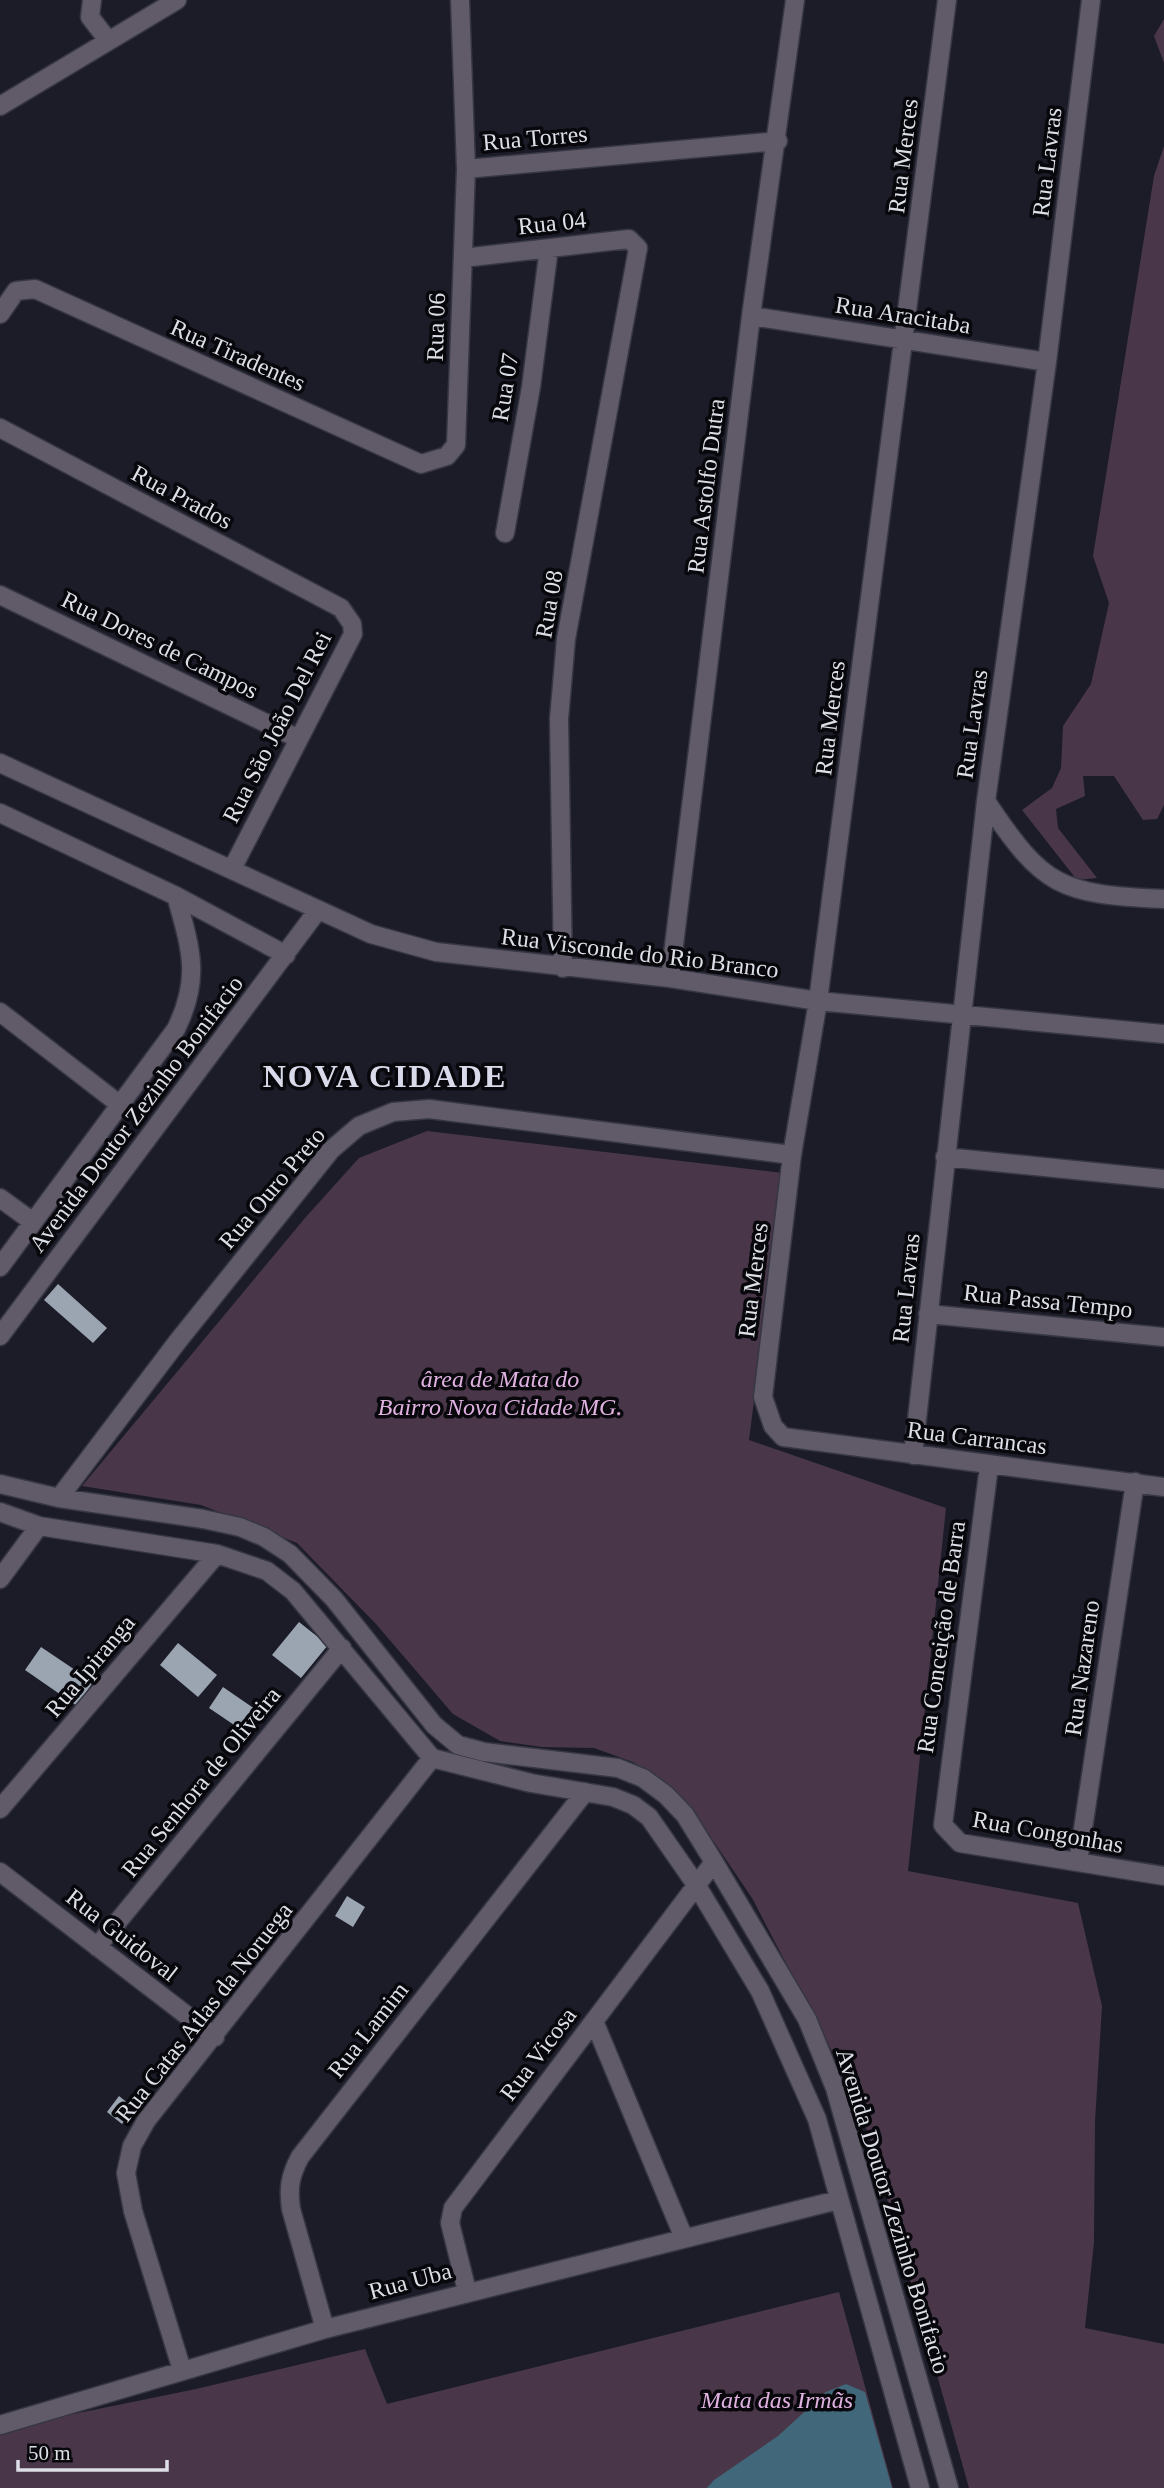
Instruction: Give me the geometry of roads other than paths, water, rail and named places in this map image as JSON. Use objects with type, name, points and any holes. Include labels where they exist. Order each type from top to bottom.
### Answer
[{"type":"street","points":[[92,0],[90,16],[107,39]]},
{"type":"street","points":[[0,106],[107,39],[177,0]]},
{"type":"street","name":"Rua Torres","points":[[460,0],[466,169],[705,145],[778,141]]},
{"type":"street","name":"Rua Astolfo Dutra","points":[[670,978],[751,316],[778,141],[795,0]]},
{"type":"street","name":"Rua Merces","points":[[783,1437],[773,1426],[763,1397],[792,1155],[818,1001],[947,0]]},
{"type":"street","name":"Rua Lavras","points":[[913,1455],[986,801],[1047,362],[1091,0]]},
{"type":"street","name":"Rua 06","points":[[421,464],[447,456],[456,446],[466,169]]},
{"type":"street","name":"Rua 04","points":[[463,258],[629,239],[635,243],[638,252]]},
{"type":"street","name":"Rua 07","points":[[505,533],[531,387],[549,248]]},
{"type":"street","name":"Rua 08","points":[[563,968],[559,719],[566,639],[638,252]]},
{"type":"street","name":"Rua Tiradentes","points":[[0,314],[16,290],[35,289],[421,464]]},
{"type":"street","name":"Rua Aracitaba","points":[[751,316],[1047,362]]},
{"type":"street","name":"Rua Prados","points":[[0,428],[341,608]]},
{"type":"street","name":"Rua Dores de Campos","points":[[0,595],[299,739]]},
{"type":"street","name":"Rua São João Del Rei","points":[[232,869],[353,634],[352,624],[341,608]]},
{"type":"street","points":[[0,763],[318,910]]},
{"type":"street","points":[[986,801],[1036,868],[1058,884],[1086,892],[1164,899]]},
{"type":"street","points":[[0,813],[176,896],[286,955]]},
{"type":"street","name":"Avenida Doutor Zezinho Bonifacio","points":[[0,1267],[176,1029],[190,1002],[190,943],[176,896]]},
{"type":"street","name":"Rua Visconde do Rio Branco","points":[[318,910],[372,934],[436,952],[670,978],[818,1001],[1164,1034]]},
{"type":"street","name":"Avenida Doutor Zezinho Bonifacio","points":[[0,1336],[318,910]]},
{"type":"street","points":[[0,1012],[119,1104]]},
{"type":"street","name":"Rua Ouro Preto","points":[[59,1498],[276,1217],[331,1150],[359,1126],[393,1112],[429,1109],[792,1155]]},
{"type":"street","points":[[945,1157],[1164,1179]]},
{"type":"street","points":[[0,1198],[33,1222]]},
{"type":"street","name":"Rua Passa Tempo","points":[[928,1314],[1164,1337]]},
{"type":"street","name":"Rua Carrancas","points":[[783,1437],[1164,1487]]},
{"type":"street","name":"Rua Conceição de Barra","points":[[942,1814],[989,1466]]},
{"type":"street","name":"Rua Nazareno","points":[[1078,1862],[1135,1482]]},
{"type":"street","name":"Avenida Doutor Zezinho Bonifacio","points":[[0,1484],[59,1498],[203,1519],[240,1527],[264,1538],[290,1553],[334,1598],[434,1725],[458,1745],[484,1752],[618,1768],[643,1778],[666,1795],[685,1815],[807,2019],[835,2088],[949,2488]]},
{"type":"street","points":[[0,1512],[39,1526],[217,1554],[267,1571],[293,1591],[432,1758]]},
{"type":"street","points":[[0,1578],[39,1526]]},
{"type":"street","name":"Rua Ipiranga","points":[[0,1809],[217,1554]]},
{"type":"street","name":"Rua Senhora de Oliveira","points":[[97,1947],[342,1648]]},
{"type":"street","name":"Avenida Doutor Zezinho Bonifacio","points":[[432,1758],[518,1780],[613,1797],[633,1805],[649,1817],[698,1886],[760,1990],[789,2050],[817,2119],[920,2488]]},
{"type":"street","name":"Rua Catas Atlas da Noruega","points":[[182,2370],[133,2211],[126,2173],[132,2146],[146,2121],[215,2037],[432,1758]]},
{"type":"street","name":"Rua Lamim","points":[[325,2329],[290,2210],[290,2176],[300,2157],[586,1792]]},
{"type":"street","name":"Rua Congonhas","points":[[942,1814],[943,1825],[960,1843],[1164,1876]]},
{"type":"street","name":"Rua Vicosa","points":[[467,2291],[450,2223],[453,2208],[626,1975],[698,1886],[714,1862]]},
{"type":"street","name":"Rua Guidoval","points":[[0,1872],[215,2037]]},
{"type":"street","points":[[594,2021],[684,2238]]},
{"type":"street","name":"Rua Uba","points":[[0,2425],[325,2329],[467,2291],[838,2200]]},
{"type":"water","points":[[846,2384],[865,2392],[892,2488],[707,2488],[714,2480],[778,2436],[826,2392]]},
{"type":"district","name":"NOVA CIDADE","points":[[385,1076]]},
{"type":"park label","name":"ârea de Mata do Bairro Nova Cidade MG.","points":[[500,1393]]},
{"type":"park label","name":"Mata das Irmãs","points":[[777,2400]]}]
